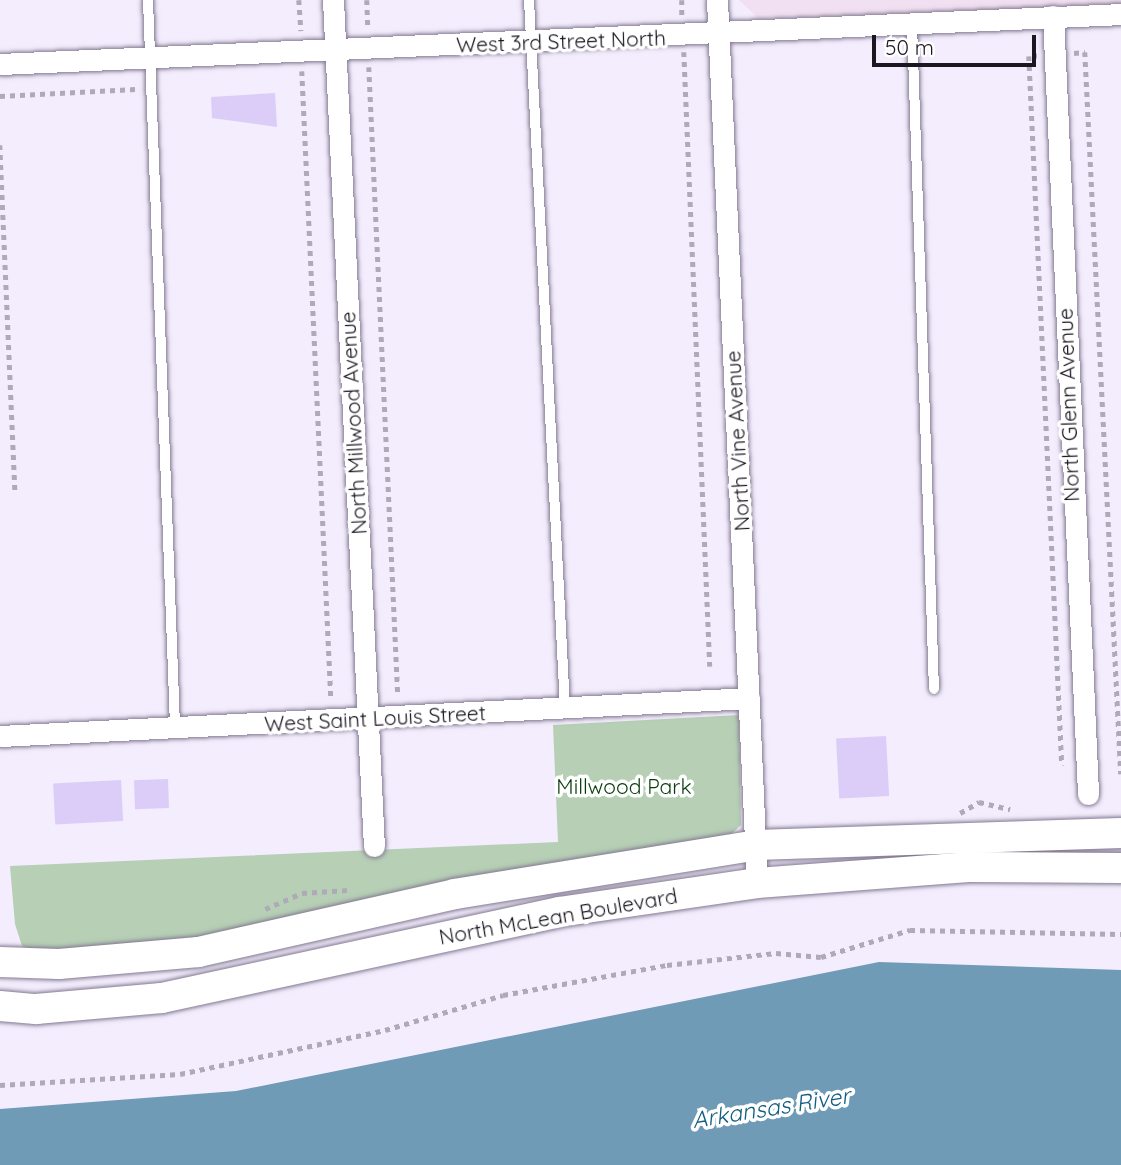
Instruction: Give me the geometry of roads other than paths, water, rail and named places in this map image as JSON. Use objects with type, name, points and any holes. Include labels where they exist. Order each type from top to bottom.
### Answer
[{"type":"main road","name":"North McLean Boulevard","points":[[0,962],[59,964],[198,952],[455,894],[755,845],[920,835],[1121,833]]},
{"type":"main road","name":"North McLean Boulevard","points":[[0,1006],[36,1009],[162,998],[559,912],[757,883],[971,867],[1121,868]]},
{"type":"street","name":"North Millwood Avenue","points":[[333,0],[374,846]]},
{"type":"street","name":"North Vine Avenue","points":[[717,0],[757,883]]},
{"type":"street","name":"West 3rd Street North","points":[[0,64],[683,36],[1121,14]]},
{"type":"street","name":"North Glenn Avenue","points":[[1053,16],[1088,794]]},
{"type":"street","name":"West Saint Louis Street","points":[[0,736],[368,720],[749,698]]},
{"type":"lane","points":[[148,0],[176,727]]},
{"type":"lane","points":[[529,0],[565,708]]},
{"type":"lane","points":[[912,24],[933,688]]},
{"type":"water","name":"Arkansas River","points":[[879,962],[1121,970],[1121,1165],[0,1165],[0,1109],[236,1091]]},
{"type":"park label","name":"Millwood Park","points":[[624,786]]}]
